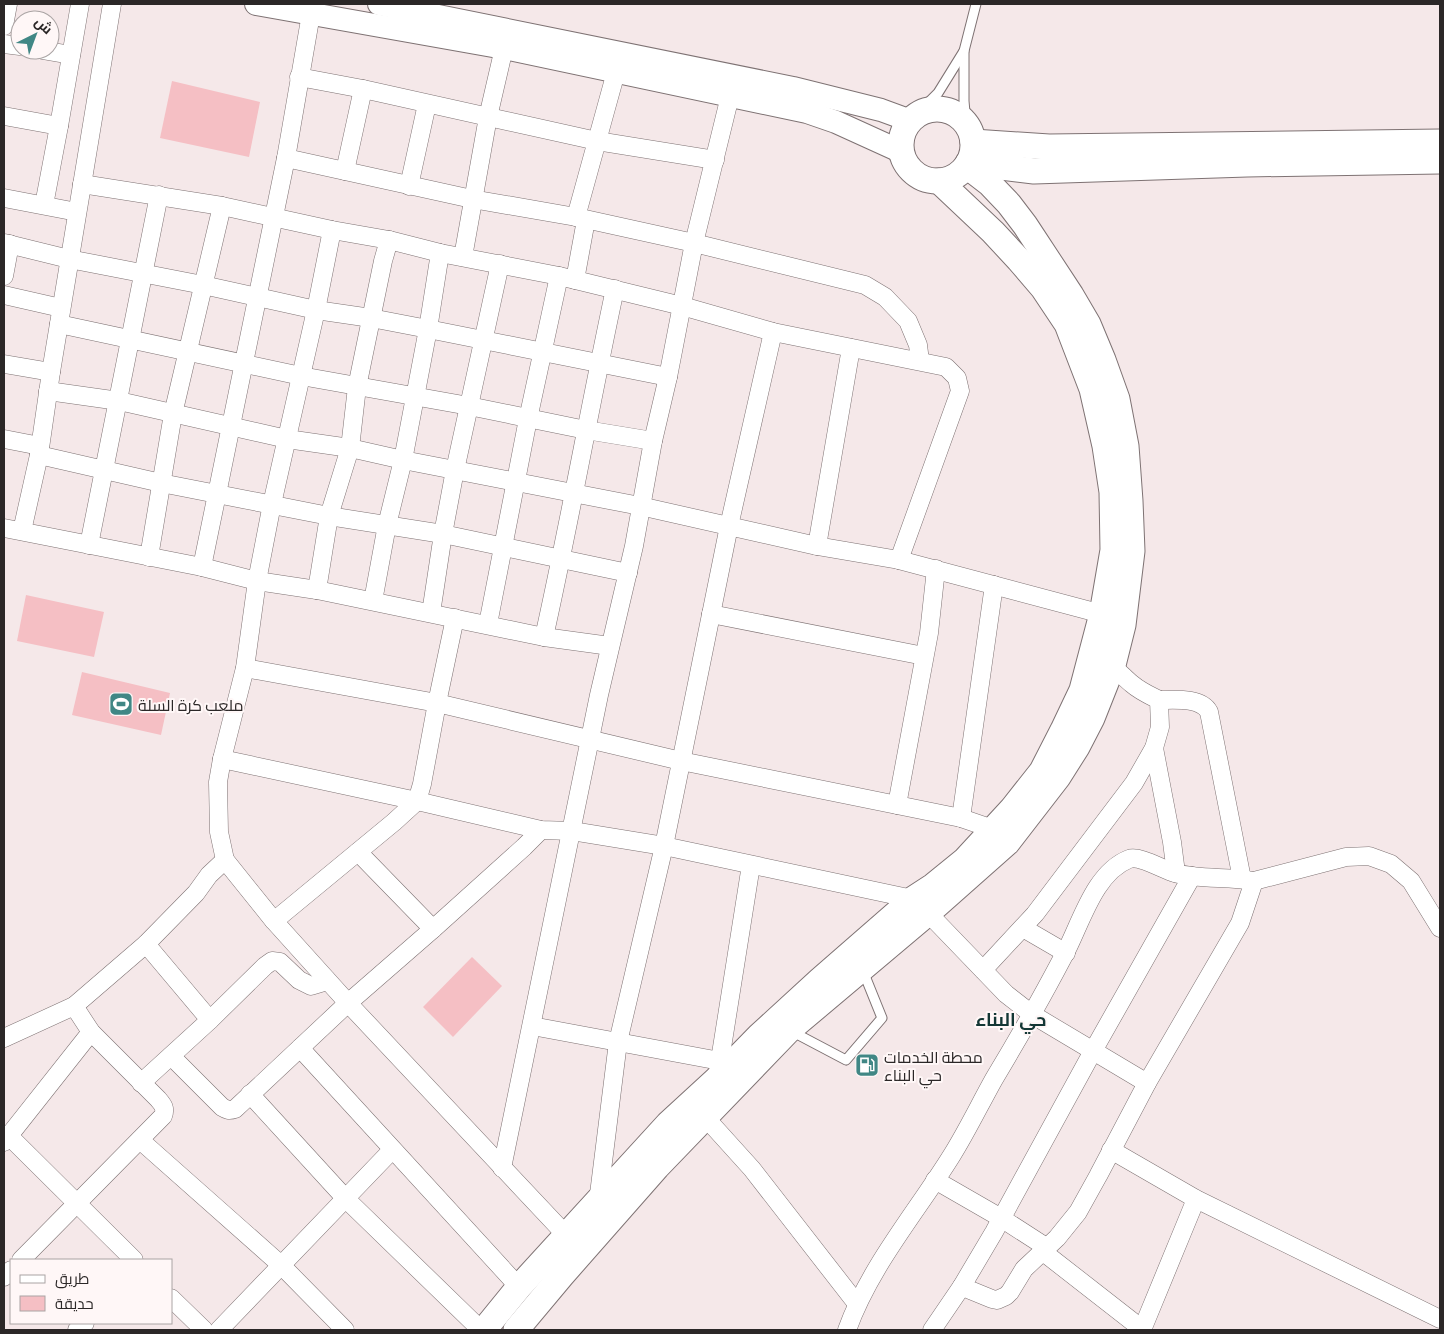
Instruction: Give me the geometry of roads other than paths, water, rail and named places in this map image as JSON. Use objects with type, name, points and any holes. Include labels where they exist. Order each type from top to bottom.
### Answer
[{"type":"main road","points":[[516,1330],[656,1166],[789,1030],[862,969],[921,906],[933,886],[965,860],[1012,809],[1042,771],[1082,690],[1123,625],[1132,551],[1126,446],[1116,399],[1088,324],[1072,295],[1025,225],[1009,204],[989,183],[968,149],[959,117],[941,109],[922,112],[912,119],[904,130],[901,141],[905,162],[920,177],[929,180],[950,179],[959,174],[968,149]]},
{"type":"main road","points":[[968,149],[1440,142]]},
{"type":"main road","points":[[968,149],[1034,171],[1440,161]]},
{"type":"main road","points":[[482,1330],[566,1235],[719,1070],[772,1023],[921,906],[1007,843],[1058,777],[1092,718],[1102,661],[1102,614],[1113,550],[1112,492],[1105,446],[1092,389],[1067,324],[1043,288],[994,232],[939,181]]},
{"type":"street","points":[[4,26],[8,4]]},
{"type":"street","points":[[44,205],[60,126],[80,4]]},
{"type":"street","points":[[22,531],[39,450],[112,4]]},
{"type":"street","points":[[256,4],[504,48],[807,112],[836,122],[902,152]]},
{"type":"street","points":[[379,4],[793,88],[912,119]]},
{"type":"street","points":[[202,567],[286,158],[311,14]]},
{"type":"street","points":[[463,257],[488,117],[504,48]]},
{"type":"street","points":[[60,53],[72,55]]},
{"type":"street","points":[[488,624],[542,352],[567,278],[597,141],[616,72]]},
{"type":"street","points":[[300,76],[597,141],[715,160]]},
{"type":"street","points":[[345,171],[363,89]]},
{"type":"street","points":[[502,1168],[610,646],[628,573],[694,243],[730,96]]},
{"type":"street","points":[[409,186],[427,104]]},
{"type":"street","points":[[4,116],[60,126]]},
{"type":"street","points":[[286,158],[472,200],[581,219],[694,243],[865,285],[886,297],[908,322],[918,345],[920,360]]},
{"type":"street","points":[[82,184],[222,206],[332,230],[389,240],[440,253],[615,289],[773,332],[920,360],[946,367],[957,378],[960,390],[899,560]]},
{"type":"street","points":[[89,545],[159,195]]},
{"type":"street","points":[[4,198],[77,212]]},
{"type":"street","points":[[149,557],[173,414],[186,352],[222,206]]},
{"type":"street","points":[[332,230],[272,504],[257,581],[245,668],[218,782],[219,832],[225,860],[274,922],[566,1235]]},
{"type":"street","points":[[317,590],[329,516],[350,448],[357,387],[389,240]]},
{"type":"street","points":[[4,276],[7,244],[69,259],[316,310],[371,318],[668,377]]},
{"type":"street","points":[[373,601],[387,525],[403,460],[428,329],[440,253]]},
{"type":"street","points":[[431,613],[455,470],[500,264]]},
{"type":"street","points":[[544,637],[562,559],[573,494],[615,289]]},
{"type":"street","points":[[4,295],[130,339],[186,352],[357,387],[415,396],[586,430],[653,441]]},
{"type":"street","points":[[598,1202],[618,1042],[664,846],[729,526],[773,332]]},
{"type":"street","points":[[818,546],[851,348]]},
{"type":"street","points":[[4,364],[51,372]]},
{"type":"street","points":[[48,390],[119,401],[287,439],[350,448],[640,506],[818,546],[899,560],[1102,614]]},
{"type":"street","points":[[4,440],[103,471],[329,516],[443,534],[628,573]]},
{"type":"street","points":[[4,528],[202,567],[257,581],[317,590],[544,637],[610,646]]},
{"type":"street","points":[[897,805],[929,633],[936,569]]},
{"type":"street","points":[[961,818],[994,585]]},
{"type":"street","points":[[711,614],[924,656]]},
{"type":"street","points":[[274,922],[417,801],[456,618]]},
{"type":"street","points":[[962,1286],[992,1299],[1001,1299],[1010,1292],[1024,1268],[1057,1238],[1078,1212],[1146,1083],[1240,923],[1248,880],[1209,712],[1204,705],[1159,700],[1144,693],[1102,661]]},
{"type":"street","points":[[245,668],[437,704],[682,761],[961,818],[993,829]]},
{"type":"street","points":[[983,970],[1023,928],[1134,783],[1154,748],[1160,727],[1159,700]]},
{"type":"street","points":[[932,1330],[962,1286],[1001,1218],[1093,1051],[1184,875],[1172,842],[1154,748]]},
{"type":"street","points":[[222,759],[541,830],[572,831],[664,846],[921,906],[1006,994],[1033,1015],[1146,1083]]},
{"type":"street","points":[[171,1056],[226,1110],[235,1109],[348,1003],[433,929],[541,830]]},
{"type":"street","points":[[358,852],[433,929]]},
{"type":"street","points":[[846,1330],[870,1279],[952,1156],[1033,1015],[1066,953],[1091,898],[1104,878],[1115,866],[1131,858],[1184,875],[1248,880],[1346,857],[1369,856],[1391,864],[1411,881],[1440,928]]},
{"type":"street","points":[[4,1038],[74,1006],[146,944],[225,860]]},
{"type":"street","points":[[532,1026],[618,1042],[719,1070],[751,865]]},
{"type":"street","points":[[1023,928],[1066,953]]},
{"type":"street","points":[[146,944],[210,1020]]},
{"type":"street","points":[[140,1083],[272,961],[280,962],[299,980],[310,986],[321,983],[326,979]]},
{"type":"street","points":[[21,1259],[163,1116],[163,1106],[91,1032],[74,1006]]},
{"type":"street","points":[[91,1032],[6,1138],[133,1259]]},
{"type":"street","points":[[300,1048],[519,1287]]},
{"type":"street","points":[[250,1094],[346,1199],[482,1330]]},
{"type":"street","points":[[705,1117],[752,1168],[858,1304]]},
{"type":"street","points":[[140,1140],[281,1265],[346,1330]]},
{"type":"street","points":[[219,1330],[392,1150]]},
{"type":"street","points":[[1112,1150],[1196,1199],[1440,1319]]},
{"type":"street","points":[[935,1180],[1001,1218],[1044,1249],[1142,1330],[1196,1199]]},
{"type":"street","points":[[172,1299],[204,1330]]},
{"type":"lane","points":[[968,149],[964,101],[964,51],[976,4]]},
{"type":"lane","points":[[912,119],[938,93],[964,51]]},
{"type":"lane","points":[[789,1030],[846,1060],[882,1018],[862,969]]},
{"type":"place","name":"ملعب كرة السلة","points":[[121,704]]},
{"type":"place","name":"محطة الخدمات حي البناء","points":[[867,1065]]},
{"type":"district","name":"حي البناء","points":[[1011,1019]]}]
